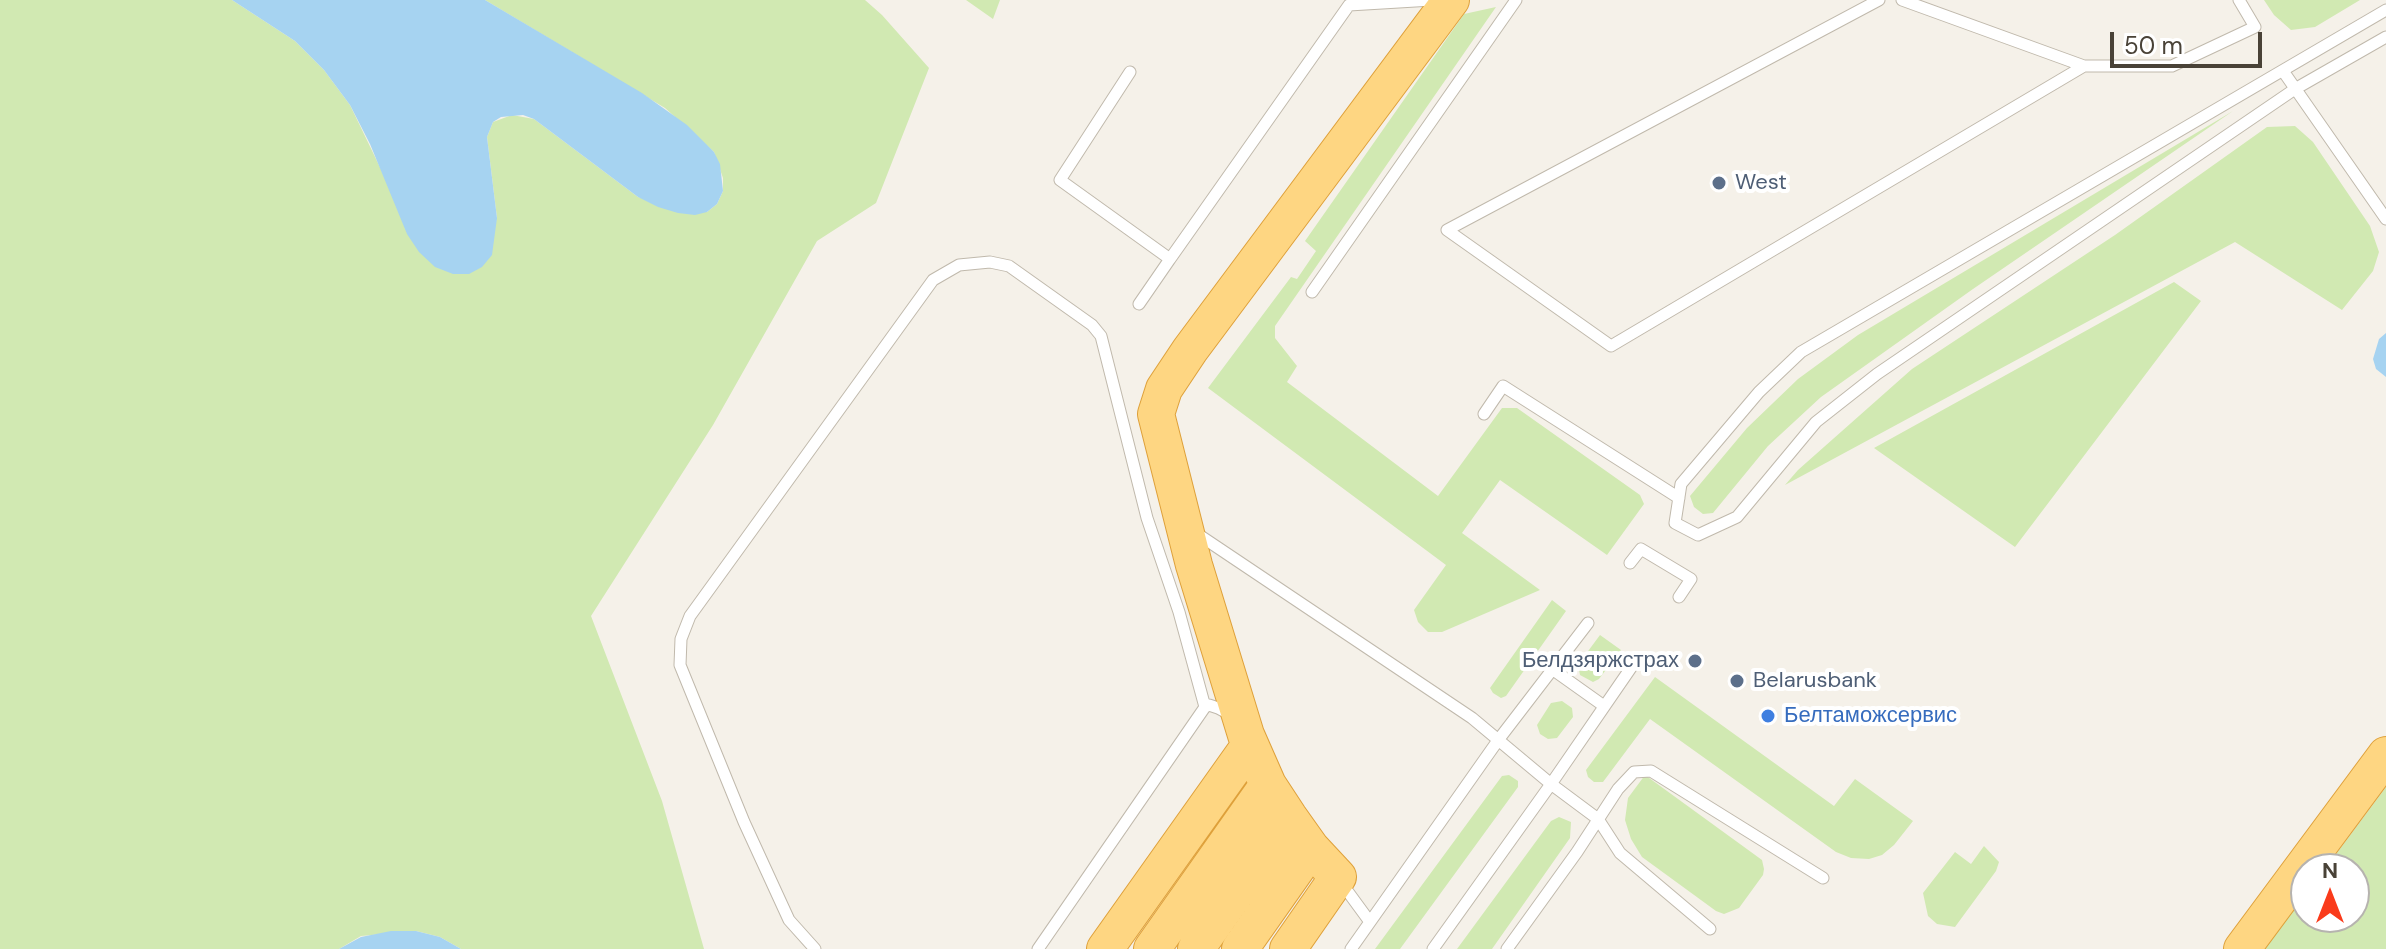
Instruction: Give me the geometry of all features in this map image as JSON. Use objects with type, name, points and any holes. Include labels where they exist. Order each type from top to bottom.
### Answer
[{"type":"highway","points":[[1288,949],[1286,807],[1166,522],[1156,414],[1164,389],[1190,350],[1451,0]]},
{"type":"highway","points":[[2242,949],[2386,755]]},
{"type":"highway","points":[[1105,949],[1286,807]]},
{"type":"highway","points":[[1128,949],[1286,807]]},
{"type":"highway","points":[[1152,949],[1286,807]]},
{"type":"highway","points":[[1174,949],[1286,807]]},
{"type":"highway","points":[[1196,949],[1286,807]]},
{"type":"highway","points":[[1219,949],[1286,807]]},
{"type":"highway","points":[[1240,949],[1286,807]]},
{"type":"highway","points":[[1261,949],[1286,807]]},
{"type":"lane","points":[[1139,304],[1345,3],[1432,0]]},
{"type":"lane","points":[[1312,292],[1516,0]]},
{"type":"lane","points":[[1879,0],[1447,230],[1611,346],[2084,66]]},
{"type":"lane","points":[[1902,0],[2084,66],[2172,66],[2255,27],[2239,0]]},
{"type":"lane","points":[[2386,10],[1801,352],[1759,392],[1681,484],[1675,523],[1698,535],[1737,517],[1816,422],[1877,374],[2295,89],[2386,37]]},
{"type":"lane","points":[[2283,71],[2386,219]]},
{"type":"lane","points":[[1130,72],[1060,180],[1170,259]]},
{"type":"lane","points":[[815,949],[789,920],[744,822],[680,665],[681,639],[690,616],[933,280],[959,265],[990,262],[1009,266],[1092,325],[1101,336],[1166,522],[1179,612],[1205,707],[1038,949]]},
{"type":"lane","points":[[1484,414],[1503,386],[1679,498]]},
{"type":"lane","points":[[1166,522],[1472,718],[1598,819],[1620,853],[1710,929]]},
{"type":"lane","points":[[1630,563],[1641,549],[1691,579],[1679,597]]},
{"type":"lane","points":[[1351,949],[1499,739],[1588,623]]},
{"type":"lane","points":[[1433,949],[1637,659]]},
{"type":"lane","points":[[1552,669],[1604,706]]},
{"type":"lane","points":[[1205,707],[1218,708],[1233,716],[1286,807],[1370,922]]},
{"type":"lane","points":[[1507,949],[1618,789],[1634,772],[1651,771],[1823,878]]},
{"type":"green space","points":[[0,0],[232,0],[295,41],[324,70],[350,105],[390,188],[497,218],[487,137],[493,122],[512,115],[534,119],[638,197],[707,212],[717,204],[723,191],[723,178],[714,152],[665,108],[485,0],[865,0],[929,68],[876,203],[817,241],[713,425],[591,616],[662,801],[704,949],[461,949],[440,937],[416,931],[361,936],[339,949],[0,949]]},
{"type":"green space","points":[[966,0],[1000,0],[993,19]]},
{"type":"green space","points":[[2264,0],[2360,0],[2315,27],[2291,30],[2274,15]]},
{"type":"green space","points":[[1496,7],[1275,326],[1275,338],[1297,366],[1287,382],[1438,496],[1502,408],[1517,408],[1640,495],[1644,504],[1607,555],[1500,480],[1462,533],[1540,590],[1442,632],[1428,632],[1418,622],[1414,610],[1446,565],[1208,388],[1291,277],[1297,279],[1316,251],[1305,241],[1464,14]]},
{"type":"green space","points":[[2233,111],[1821,397],[1768,446],[1713,513],[1703,514],[1694,507],[1690,496],[1747,428],[1798,379],[1858,335]]},
{"type":"green space","points":[[2295,126],[2313,142],[2370,226],[2379,252],[2373,271],[2342,310],[2235,242],[1785,485],[1912,369],[2115,235],[2267,127]]},
{"type":"green space","points":[[2174,282],[2201,301],[2015,547],[1874,448]]},
{"type":"green space","points":[[1552,600],[1566,611],[1506,696],[1501,698],[1490,688]]},
{"type":"green space","points":[[1600,635],[1621,650],[1599,679],[1593,682],[1580,675],[1580,662]]},
{"type":"green space","points":[[1655,677],[1834,806],[1855,779],[1913,821],[1882,855],[1869,859],[1851,858],[1836,852],[1650,719],[1603,782],[1594,782],[1586,770]]},
{"type":"green space","points":[[1562,701],[1572,708],[1573,717],[1557,738],[1548,739],[1540,734],[1537,725],[1551,703]]},
{"type":"green space","points":[[1509,775],[1518,781],[1518,787],[1400,949],[1375,949],[1502,776]]},
{"type":"green space","points":[[1645,775],[1762,860],[1763,875],[1739,908],[1724,914],[1716,911],[1642,857],[1631,839],[1625,820],[1628,798]]},
{"type":"green space","points":[[2386,787],[2386,949],[2264,949],[2290,915],[2290,933],[2370,933],[2370,853],[2337,853]]},
{"type":"green space","points":[[1559,817],[1571,822],[1570,838],[1492,949],[1457,949],[1551,821]]},
{"type":"green space","points":[[1984,846],[1999,862],[1996,871],[1955,927],[1937,924],[1928,916],[1923,893],[1955,852],[1971,864]]},
{"type":"water","points":[[232,0],[485,0],[642,93],[687,125],[714,152],[720,164],[723,191],[717,204],[707,212],[695,215],[658,207],[638,197],[534,119],[523,115],[501,117],[493,122],[487,137],[497,218],[492,255],[482,267],[469,274],[453,274],[435,267],[419,252],[407,234],[370,144],[350,105],[324,70],[295,41]]},
{"type":"water","points":[[2386,333],[2386,377],[2376,369],[2373,359],[2379,339]]},
{"type":"water","points":[[391,931],[416,931],[440,937],[461,949],[339,949],[361,937]]},
{"type":"place","name":"West","points":[[1719,183]]},
{"type":"place","name":"Белдзяржстрах","points":[[1695,661]]},
{"type":"place","name":"Belarusbank","points":[[1737,681]]},
{"type":"place","name":"Белтаможсервис","points":[[1768,716]]}]
